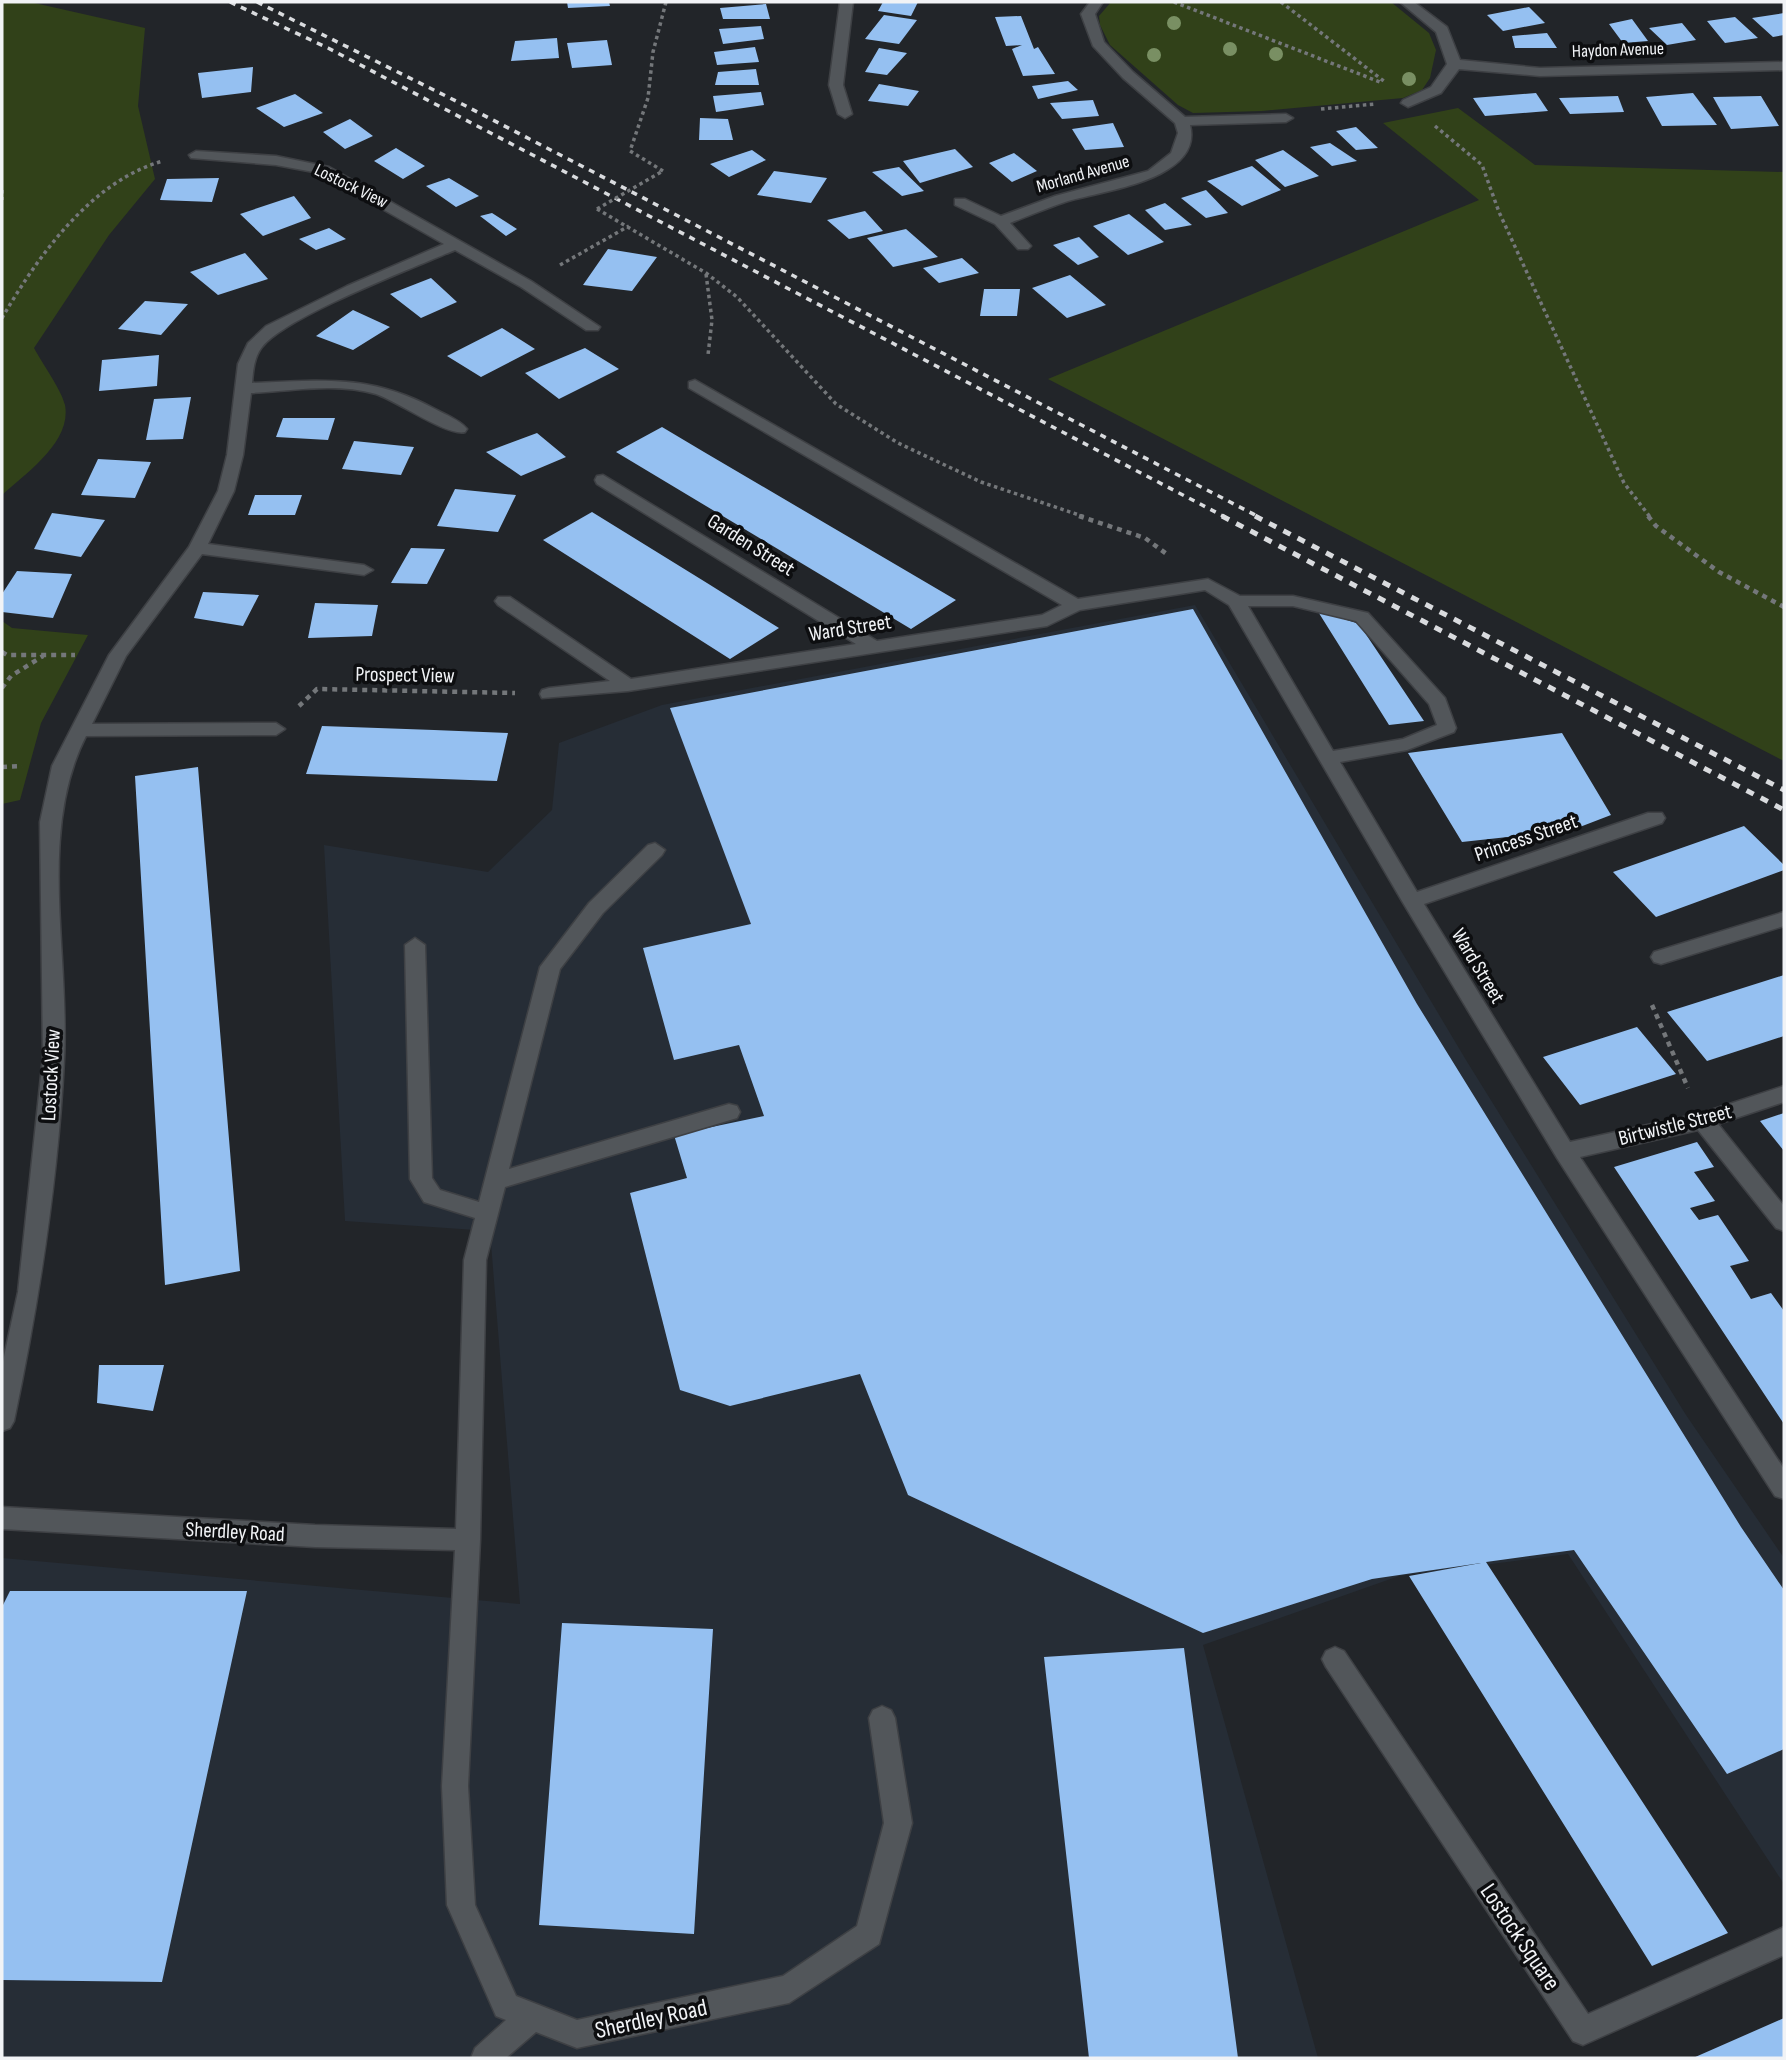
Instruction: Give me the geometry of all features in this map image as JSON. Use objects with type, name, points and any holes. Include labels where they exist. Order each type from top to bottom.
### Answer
[{"type":"street","points":[[845,114],[836,85],[846,2]]},
{"type":"street","points":[[1096,2],[1088,14],[1098,43],[1128,75],[1182,121],[1286,118]]},
{"type":"street","points":[[1406,2],[1442,30],[1454,64],[1444,85],[1427,99],[1408,103]]},
{"type":"street","name":"Haydon Avenue","points":[[1454,64],[1540,72],[1784,66]]},
{"type":"street","name":"Morland Avenue","points":[[1000,221],[1060,199],[1153,174],[1178,155],[1185,133],[1182,121]]},
{"type":"street","name":"Lostock View","points":[[196,155],[256,157],[299,163],[324,170],[526,284],[592,327]]},
{"type":"street","points":[[960,202],[1000,221],[1023,246]]},
{"type":"street","name":"Lostock View","points":[[2,1421],[29,1292],[53,1069],[50,821],[61,766],[77,730],[118,655],[197,548],[226,491],[246,364],[254,346],[272,329],[352,289],[453,245]]},
{"type":"street","points":[[244,388],[343,385],[370,388],[414,405],[459,429]]},
{"type":"street","points":[[695,385],[1075,605]]},
{"type":"street","name":"Garden Street","points":[[603,480],[874,647]]},
{"type":"street","points":[[197,548],[364,570]]},
{"type":"street","name":"Ward Street","points":[[549,694],[628,685],[1046,620],[1075,605],[1208,584],[1236,601],[1412,901],[1564,1152],[1784,1489]]},
{"type":"street","points":[[504,601],[628,685]]},
{"type":"street","points":[[1236,601],[1293,601],[1362,617],[1438,702],[1447,728],[1407,744],[1328,758]]},
{"type":"street","points":[[77,730],[276,729]]},
{"type":"street","name":"Princess Street","points":[[1412,901],[1655,818]]},
{"type":"street","name":"Sherdley Road","points":[[655,850],[596,908],[550,967],[475,1260],[468,1540],[454,1786],[461,1905],[506,2006],[577,2034],[789,1989],[869,1934],[898,1823],[882,1718]]},
{"type":"street","points":[[1661,957],[1784,919]]},
{"type":"street","points":[[415,945],[421,1179],[432,1196],[486,1213]]},
{"type":"street","name":"Birtwistle Street","points":[[1564,1152],[1703,1121],[1784,1094]]},
{"type":"street","points":[[494,1182],[729,1112]]},
{"type":"street","points":[[1703,1121],[1784,1222]]},
{"type":"street","name":"Sherdley Road","points":[[2,1518],[315,1536],[468,1540]]},
{"type":"street","name":"Lostock Square","points":[[1335,1659],[1583,2031],[1784,1941]]},
{"type":"street","points":[[485,2058],[532,2016]]},
{"type":"path","points":[[666,2],[653,52],[648,98],[630,151],[663,171],[597,209],[706,273],[737,297],[836,404],[898,443],[981,482],[1145,538],[1208,584]]},
{"type":"path","points":[[1174,2],[1391,87],[1282,2]]},
{"type":"path","points":[[1286,118],[1307,111],[1408,103],[1482,165],[1499,212],[1581,393],[1625,482],[1656,526],[1720,572],[1784,607]]},
{"type":"path","points":[[2,318],[62,238],[106,189],[141,167],[162,162]]},
{"type":"path","points":[[2,190],[2,200]]},
{"type":"path","points":[[526,284],[630,226]]},
{"type":"path","points":[[695,385],[710,348],[712,320],[706,273]]},
{"type":"path","points":[[2,652],[43,656],[118,655]]},
{"type":"path","points":[[2,688],[11,676],[43,656]]},
{"type":"path","name":"Prospect View","points":[[276,729],[317,689],[549,694]]},
{"type":"path","points":[[1651,1005],[1703,1121]]},
{"type":"shaded area","points":[[1195,605],[1466,1060],[1686,1415],[1784,1558],[1784,1884],[1568,1554],[1399,1576],[1203,1645],[1318,2058],[2,2058],[2,1558],[520,1604],[490,1231],[345,1221],[324,845],[488,872],[552,810],[559,743],[662,705]]},
{"type":"green space","points":[[2,2],[30,2],[145,28],[138,106],[155,179],[109,235],[34,348],[63,399],[65,419],[61,432],[45,456],[2,495]]},
{"type":"green space","points":[[1111,2],[1391,2],[1429,33],[1436,50],[1430,78],[1422,90],[1403,98],[1262,111],[1193,113],[1178,105],[1110,45],[1100,25],[1099,16]]},
{"type":"green space","points":[[1458,108],[1535,165],[1784,172],[1784,761],[1048,379],[1479,200],[1383,123]]},
{"type":"green space","points":[[2,621],[12,628],[88,635],[41,723],[20,800],[2,804]]},
{"type":"building","points":[[567,2],[609,2],[610,6],[568,8]]},
{"type":"building","points":[[883,2],[918,2],[911,16],[878,11]]},
{"type":"building","points":[[766,4],[770,19],[723,19],[720,8]]},
{"type":"building","points":[[1529,7],[1545,23],[1503,31],[1487,15]]},
{"type":"building","points":[[1784,13],[1784,35],[1773,37],[1752,18]]},
{"type":"building","points":[[884,15],[917,20],[899,44],[865,39]]},
{"type":"building","points":[[1021,16],[1034,49],[1038,47],[1055,74],[1023,76],[1012,49],[1022,45],[1006,46],[995,17]]},
{"type":"building","points":[[1735,17],[1758,38],[1725,43],[1707,21]]},
{"type":"building","points":[[1632,19],[1648,41],[1623,43],[1609,24]]},
{"type":"building","points":[[1682,23],[1696,40],[1667,45],[1649,28]]},
{"type":"building","points":[[761,26],[764,39],[723,44],[719,29]]},
{"type":"building","points":[[1547,33],[1557,48],[1515,48],[1512,36]]},
{"type":"building","points":[[557,38],[559,58],[511,61],[515,41]]},
{"type":"building","points":[[607,40],[612,65],[572,68],[567,43]]},
{"type":"building","points":[[755,47],[759,62],[717,65],[714,52]]},
{"type":"building","points":[[879,48],[907,53],[887,75],[865,72]]},
{"type":"building","points":[[253,67],[251,92],[202,98],[198,73]]},
{"type":"building","points":[[756,69],[759,85],[715,85],[718,72]]},
{"type":"building","points":[[1068,81],[1078,90],[1038,99],[1032,86]]},
{"type":"building","points":[[879,84],[919,91],[908,106],[868,101]]},
{"type":"building","points":[[761,92],[764,105],[716,112],[713,96]]},
{"type":"building","points":[[1536,93],[1548,111],[1485,116],[1473,98]]},
{"type":"building","points":[[1693,93],[1717,125],[1662,126],[1646,97]]},
{"type":"building","points":[[295,94],[323,113],[284,127],[256,108]]},
{"type":"building","points":[[1618,96],[1624,112],[1570,114],[1559,98]]},
{"type":"building","points":[[1761,96],[1779,126],[1731,129],[1713,97]]},
{"type":"building","points":[[1093,100],[1099,116],[1062,119],[1050,103]]},
{"type":"building","points":[[700,118],[728,119],[733,140],[699,140]]},
{"type":"building","points":[[350,119],[373,136],[345,149],[323,132]]},
{"type":"building","points":[[1113,123],[1124,147],[1085,150],[1072,129]]},
{"type":"building","points":[[1356,127],[1378,148],[1356,150],[1336,131]]},
{"type":"building","points":[[1330,143],[1357,161],[1332,166],[1310,147]]},
{"type":"building","points":[[396,148],[425,166],[403,179],[374,161]]},
{"type":"building","points":[[955,149],[973,167],[920,183],[903,161]]},
{"type":"building","points":[[752,150],[766,160],[729,177],[710,164]]},
{"type":"building","points":[[1283,150],[1319,176],[1285,187],[1255,160]]},
{"type":"building","points":[[1014,153],[1037,171],[1012,182],[989,163]]},
{"type":"building","points":[[1252,166],[1281,190],[1242,206],[1207,181]]},
{"type":"building","points":[[899,167],[924,191],[902,196],[872,172]]},
{"type":"building","points":[[774,171],[827,178],[811,203],[757,195]]},
{"type":"building","points":[[219,178],[212,202],[160,200],[167,179]]},
{"type":"building","points":[[449,178],[479,196],[456,207],[426,186]]},
{"type":"building","points":[[1206,190],[1228,213],[1206,218],[1181,198]]},
{"type":"building","points":[[294,196],[311,218],[263,236],[240,214]]},
{"type":"building","points":[[1165,203],[1192,225],[1165,230],[1145,210]]},
{"type":"building","points":[[865,211],[883,231],[849,239],[827,220]]},
{"type":"building","points":[[492,213],[517,229],[506,236],[480,216]]},
{"type":"building","points":[[1129,214],[1164,242],[1128,255],[1093,226]]},
{"type":"building","points":[[329,228],[346,239],[316,250],[299,239]]},
{"type":"building","points":[[906,229],[938,257],[893,267],[867,238]]},
{"type":"building","points":[[1079,237],[1099,257],[1078,265],[1053,245]]},
{"type":"building","points":[[608,249],[657,257],[632,291],[583,285]]},
{"type":"building","points":[[245,253],[268,279],[218,295],[190,272]]},
{"type":"building","points":[[962,258],[979,273],[939,283],[923,268]]},
{"type":"building","points":[[1070,275],[1106,305],[1067,318],[1032,288]]},
{"type":"building","points":[[431,278],[457,302],[421,318],[390,294]]},
{"type":"building","points":[[984,289],[1020,289],[1017,316],[980,316]]},
{"type":"building","points":[[145,301],[188,304],[161,335],[118,329]]},
{"type":"building","points":[[353,310],[390,327],[353,350],[316,336]]},
{"type":"building","points":[[502,328],[535,349],[481,377],[447,356]]},
{"type":"building","points":[[585,348],[619,369],[559,399],[525,373]]},
{"type":"building","points":[[159,355],[157,386],[99,391],[102,360]]},
{"type":"building","points":[[191,397],[183,439],[146,440],[154,399]]},
{"type":"building","points":[[283,418],[335,418],[328,440],[276,437]]},
{"type":"building","points":[[662,427],[956,600],[911,629],[616,452]]},
{"type":"building","points":[[537,433],[566,457],[521,476],[486,452]]},
{"type":"building","points":[[354,441],[414,447],[401,475],[342,469]]},
{"type":"building","points":[[98,459],[151,462],[135,498],[81,495]]},
{"type":"building","points":[[455,489],[516,495],[498,532],[437,526]]},
{"type":"building","points":[[255,495],[302,495],[295,515],[248,515]]},
{"type":"building","points":[[592,512],[779,628],[730,659],[543,540]]},
{"type":"building","points":[[52,513],[105,520],[81,557],[34,549]]},
{"type":"building","points":[[411,548],[445,549],[427,584],[391,583]]},
{"type":"building","points":[[17,571],[72,574],[53,618],[2,612],[2,594]]},
{"type":"building","points":[[203,592],[259,595],[243,626],[194,618]]},
{"type":"building","points":[[315,603],[378,605],[372,636],[308,638]]},
{"type":"building","points":[[1193,609],[1417,1004],[1741,1527],[1784,1590],[1784,1749],[1727,1774],[1574,1550],[1486,1562],[1728,1933],[1652,1966],[1409,1576],[1481,1563],[1372,1579],[1203,1633],[908,1495],[860,1374],[730,1406],[680,1390],[630,1193],[687,1178],[674,1135],[764,1116],[739,1045],[674,1060],[643,948],[751,924],[670,708]]},
{"type":"building","points":[[1317,610],[1359,624],[1424,721],[1389,725]]},
{"type":"building","points":[[322,726],[508,733],[497,781],[306,774]]},
{"type":"building","points":[[1562,733],[1611,815],[1572,830],[1462,842],[1408,753]]},
{"type":"building","points":[[198,767],[240,1271],[165,1285],[135,776]]},
{"type":"building","points":[[1744,826],[1784,865],[1784,870],[1656,917],[1613,872]]},
{"type":"building","points":[[1784,975],[1784,1036],[1707,1061],[1667,1012]]},
{"type":"building","points":[[1637,1027],[1676,1074],[1580,1105],[1543,1057]]},
{"type":"building","points":[[1784,1113],[1784,1151],[1760,1121]]},
{"type":"building","points":[[1697,1142],[1714,1167],[1694,1172],[1715,1201],[1690,1208],[1699,1220],[1718,1215],[1749,1261],[1730,1266],[1751,1299],[1771,1293],[1784,1311],[1784,1424],[1614,1167]]},
{"type":"building","points":[[99,1365],[164,1365],[153,1411],[97,1403]]},
{"type":"building","points":[[10,1591],[247,1591],[162,1982],[2,1980],[2,1607]]},
{"type":"building","points":[[562,1623],[713,1629],[694,1934],[539,1925]]},
{"type":"building","points":[[1184,1648],[1238,2058],[1089,2058],[1044,1657]]},
{"type":"building","points":[[1784,2018],[1784,2058],[1693,2058]]},
{"type":"railway","points":[[230,2],[328,48],[1225,517]]},
{"type":"railway","points":[[257,2],[462,104],[1259,517]]},
{"type":"railway","points":[[1222,516],[1784,810]]},
{"type":"railway","points":[[1255,516],[1784,790]]}]
